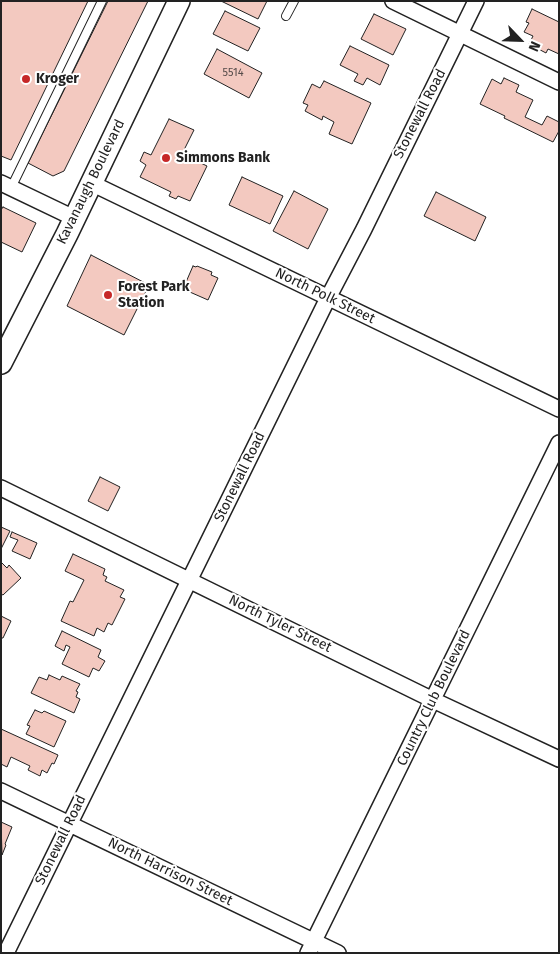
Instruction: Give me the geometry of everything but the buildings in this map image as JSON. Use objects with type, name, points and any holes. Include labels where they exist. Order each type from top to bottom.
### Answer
[{"type":"street","name":"Kavanaugh Boulevard","points":[[1,363],[10,339],[74,218],[179,1]]},
{"type":"street","points":[[393,1],[559,82]]},
{"type":"street","name":"Stonewall Road","points":[[6,953],[476,1]]},
{"type":"street","name":"North Polk Street","points":[[91,183],[559,409]]},
{"type":"street","points":[[6,185],[74,218]]},
{"type":"street","name":"Country Club Boulevard","points":[[311,947],[559,443]]},
{"type":"street","name":"North Tyler Street","points":[[1,488],[433,700],[559,759]]},
{"type":"street","name":"North Harrison Street","points":[[1,791],[311,947],[338,953]]},
{"type":"lane","points":[[6,185],[102,1]]},
{"type":"lane","points":[[286,16],[294,1]]},
{"type":"place","name":"Kroger","points":[[26,79]]},
{"type":"place","name":"Simmons Bank","points":[[166,158]]},
{"type":"place","name":"Forest Park Station","points":[[108,295]]}]
